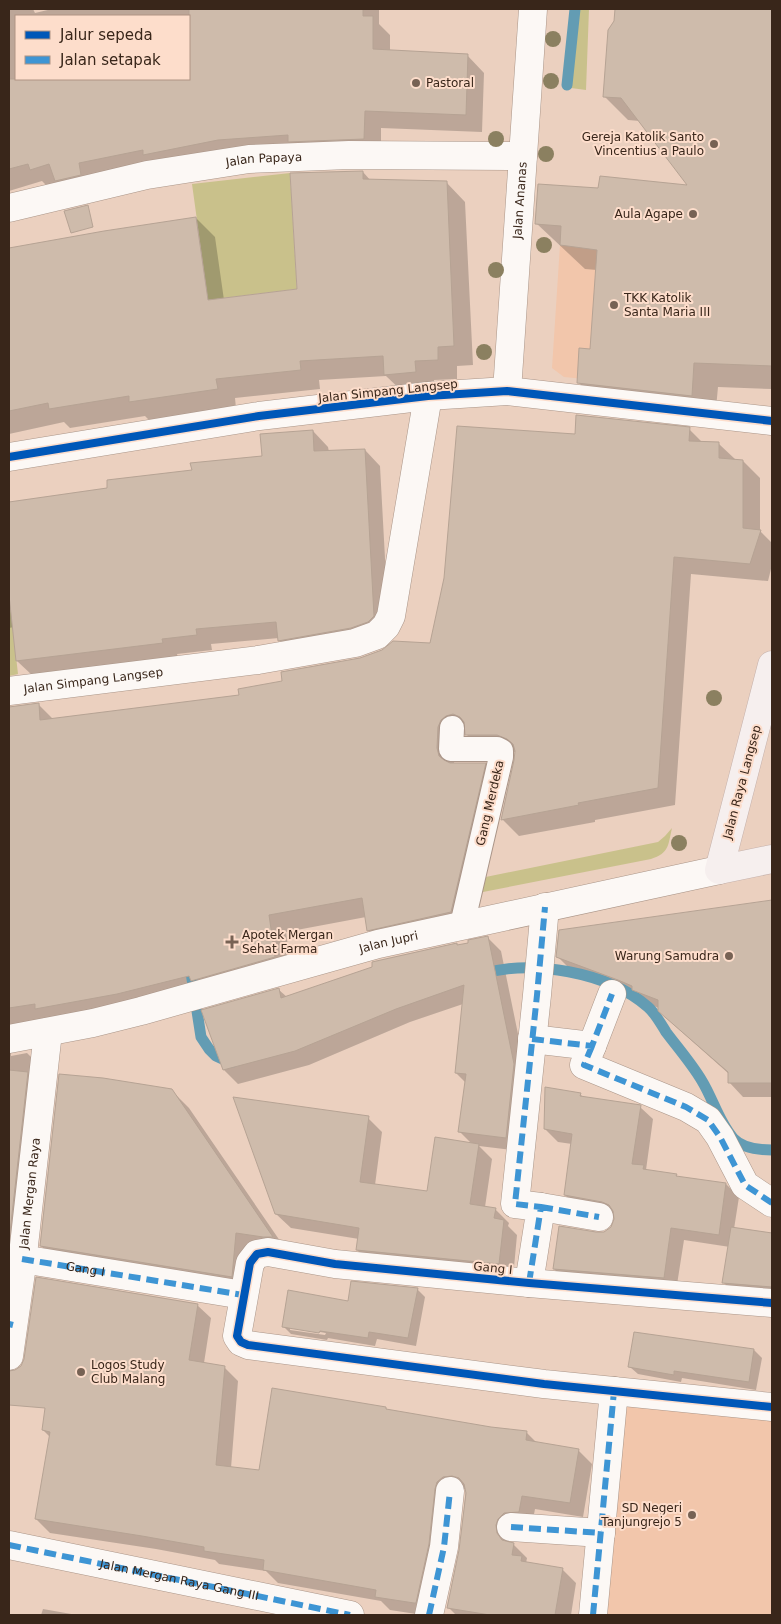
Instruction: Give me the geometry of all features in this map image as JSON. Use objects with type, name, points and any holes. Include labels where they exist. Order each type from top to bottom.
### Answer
[{"type":"main road","name":"Jalan Raya Langsep","points":[[719,870],[772,665]]},
{"type":"main road","name":"Jalan Jupri","points":[[719,870],[772,859]]},
{"type":"street","name":"Jalan Ananas","points":[[507,391],[533,9]]},
{"type":"street","name":"Jalan Papaya","points":[[9,208],[147,175],[249,159],[349,155],[523,156]]},
{"type":"street","name":"Jalan Simpang Langsep","points":[[9,457],[259,416],[428,396],[507,391],[772,421]]},
{"type":"street","name":"Jalan Simpang Langsep","points":[[9,691],[258,660],[355,643],[377,635],[386,626],[391,616],[428,396]]},
{"type":"street","name":"Jalan Jupri","points":[[9,1039],[109,1019],[208,993],[340,954],[462,925],[719,870]]},
{"type":"street","points":[[545,907],[538,995],[515,1204],[599,1216]]},
{"type":"street","points":[[612,994],[584,1065],[686,1107],[708,1120],[720,1137],[745,1185],[772,1203]]},
{"type":"street","name":"Jalan Mergan Raya","points":[[9,1356],[11,1325],[22,1259],[48,1032]]},
{"type":"street","points":[[532,1039],[592,1046]]},
{"type":"street","points":[[529,1284],[541,1207]]},
{"type":"street","name":"Gang I","points":[[22,1259],[243,1295],[250,1263],[256,1254],[268,1252],[335,1264],[529,1284],[772,1303]]},
{"type":"street","points":[[243,1295],[237,1336],[241,1342],[248,1345],[544,1384],[772,1407]]},
{"type":"street","points":[[593,1615],[614,1391]]},
{"type":"street","points":[[429,1615],[444,1547],[450,1491]]},
{"type":"street","points":[[511,1527],[601,1533]]},
{"type":"street","name":"Jalan Mergan Raya Gang III","points":[[9,1545],[350,1615]]},
{"type":"lane","name":"Gang Merdeka","points":[[452,728],[451,749],[497,749],[501,751],[462,925]]},
{"type":"shaded area","points":[[578,9],[589,9],[586,90],[571,88]]},
{"type":"shaded area","points":[[290,173],[297,289],[208,300],[192,184]]},
{"type":"shaded area","name":"TKK Katolik Santa Maria III","points":[[560,245],[675,257],[666,387],[564,377],[552,368]]},
{"type":"shaded area","points":[[9,595],[18,674],[9,676]]},
{"type":"shaded area","points":[[672,828],[667,848],[657,857],[651,859],[483,892],[478,889],[476,879],[658,842]]},
{"type":"shaded area","name":"SD Negeri Tanjungrejo 5","points":[[623,1402],[772,1414],[772,1615],[600,1615]]},
{"type":"building","points":[[189,9],[363,9],[363,16],[373,16],[373,49],[468,54],[466,115],[365,111],[364,139],[288,142],[288,135],[218,140],[143,155],[143,150],[79,163],[81,175],[55,181],[49,164],[30,170],[28,164],[9,169],[9,79],[190,80]]},
{"type":"building","name":"Gereja Katolik Santo Vincentius a Paulo","points":[[615,9],[772,9],[772,366],[694,363],[692,396],[577,383],[579,348],[590,349],[597,250],[560,245],[561,226],[535,224],[538,184],[598,188],[600,176],[687,185],[621,98],[603,97],[608,30],[614,21]]},
{"type":"building","points":[[363,171],[363,179],[447,181],[454,346],[438,347],[438,360],[415,361],[416,372],[384,375],[383,356],[300,361],[301,370],[216,379],[218,389],[129,402],[129,396],[49,409],[48,403],[9,411],[9,248],[196,217],[208,300],[297,289],[290,173]]},
{"type":"building","points":[[88,205],[93,227],[71,233],[64,211]]},
{"type":"building","points":[[576,415],[690,427],[689,441],[719,442],[719,458],[743,460],[743,528],[761,530],[750,564],[674,557],[658,788],[501,820],[514,760],[515,751],[513,744],[497,735],[465,735],[464,722],[460,717],[453,714],[446,716],[441,720],[438,727],[437,748],[439,756],[450,763],[486,763],[451,912],[367,931],[362,898],[269,915],[275,957],[191,981],[189,976],[117,994],[35,1009],[35,1004],[9,1008],[9,707],[39,703],[40,720],[239,695],[238,689],[282,681],[281,672],[360,658],[382,650],[393,641],[430,643],[444,578],[457,426],[575,434]]},
{"type":"building","points":[[313,430],[314,451],[365,449],[374,616],[368,622],[351,628],[278,641],[276,622],[196,629],[197,635],[162,639],[163,643],[16,661],[9,595],[9,502],[107,488],[107,480],[192,470],[190,463],[262,456],[260,434]]},
{"type":"building","points":[[772,900],[772,1083],[728,1083],[728,1072],[658,1011],[658,1000],[632,990],[632,986],[618,980],[556,957],[559,930]]},
{"type":"building","points":[[488,936],[514,1064],[506,1138],[458,1132],[466,1074],[455,1073],[464,985],[396,1009],[295,1051],[223,1070],[201,1010],[279,988],[281,998],[372,967],[372,962],[457,943],[457,945],[468,943],[468,940]]},
{"type":"building","points":[[9,1070],[28,1072],[9,1241]]},
{"type":"building","points":[[59,1074],[103,1078],[172,1089],[273,1237],[236,1233],[232,1277],[40,1246]]},
{"type":"building","points":[[545,1087],[581,1093],[580,1096],[641,1105],[632,1164],[644,1165],[643,1169],[677,1174],[676,1176],[726,1183],[719,1235],[671,1228],[664,1278],[553,1269],[559,1226],[604,1232],[611,1227],[614,1219],[613,1211],[609,1205],[564,1195],[572,1134],[544,1129]]},
{"type":"building","points":[[233,1097],[369,1116],[360,1182],[427,1191],[435,1137],[479,1144],[470,1204],[496,1208],[494,1218],[504,1220],[499,1264],[356,1250],[359,1228],[275,1214]]},
{"type":"building","points":[[731,1227],[772,1233],[772,1287],[722,1283]]},
{"type":"building","points":[[36,1277],[198,1304],[189,1360],[225,1366],[216,1465],[259,1470],[272,1388],[491,1427],[527,1431],[526,1440],[579,1449],[570,1503],[522,1496],[519,1512],[504,1513],[498,1519],[496,1525],[497,1533],[502,1540],[514,1543],[512,1555],[522,1556],[521,1561],[563,1568],[555,1615],[490,1615],[447,1608],[459,1550],[466,1493],[464,1484],[459,1478],[452,1476],[443,1477],[437,1482],[435,1489],[429,1544],[416,1603],[375,1597],[376,1590],[263,1570],[264,1560],[204,1551],[204,1547],[35,1519],[50,1432],[42,1430],[45,1408],[9,1405],[9,1371],[21,1366],[24,1359]]},
{"type":"building","points":[[351,1281],[418,1288],[408,1338],[369,1332],[368,1338],[282,1327],[288,1290],[348,1301]]},
{"type":"building","points":[[634,1332],[754,1349],[749,1382],[674,1371],[674,1375],[628,1367]]},
{"type":"waterway","points":[[567,85],[575,9]]},
{"type":"waterway","points":[[190,966],[201,1037],[216,1056],[232,1062]]},
{"type":"waterway","points":[[482,974],[523,968],[569,972],[591,977],[631,995],[653,1012],[694,1068],[724,1125],[733,1138],[746,1146],[772,1150]]},
{"type":"marked path","points":[[529,1283],[541,1207],[515,1204],[545,907]]},
{"type":"marked path","points":[[532,1039],[592,1046],[612,994]]},
{"type":"marked path","points":[[592,1046],[584,1065],[686,1107],[708,1120],[720,1137],[745,1185],[772,1203]]},
{"type":"marked path","points":[[541,1207],[599,1217]]},
{"type":"marked path","points":[[22,1259],[243,1295]]},
{"type":"marked path","points":[[9,1324],[13,1325]]},
{"type":"marked path","points":[[593,1615],[614,1391]]},
{"type":"marked path","points":[[429,1615],[444,1547],[450,1491]]},
{"type":"marked path","points":[[511,1527],[601,1533]]},
{"type":"marked path","points":[[9,1545],[350,1615]]},
{"type":"cycle path","points":[[9,457],[259,416],[428,396],[507,391],[772,421]]},
{"type":"cycle path","points":[[772,1303],[529,1283],[335,1264],[268,1252],[257,1254],[250,1263],[237,1336],[241,1342],[248,1345],[544,1384],[772,1407]]},
{"type":"place","name":"Pastoral","points":[[416,83]]},
{"type":"place","name":"Gereja Katolik Santo Vincentius a Paulo","points":[[714,144]]},
{"type":"place","name":"Aula Agape","points":[[693,214]]},
{"type":"place","name":"TKK Katolik Santa Maria III","points":[[614,305]]},
{"type":"place","name":"Apotek Mergan Sehat Farma","points":[[232,942]]},
{"type":"place","name":"Warung Samudra","points":[[729,956]]},
{"type":"place","name":"Logos Study Club Malang","points":[[81,1372]]},
{"type":"place","name":"SD Negeri Tanjungrejo 5","points":[[692,1515]]}]
